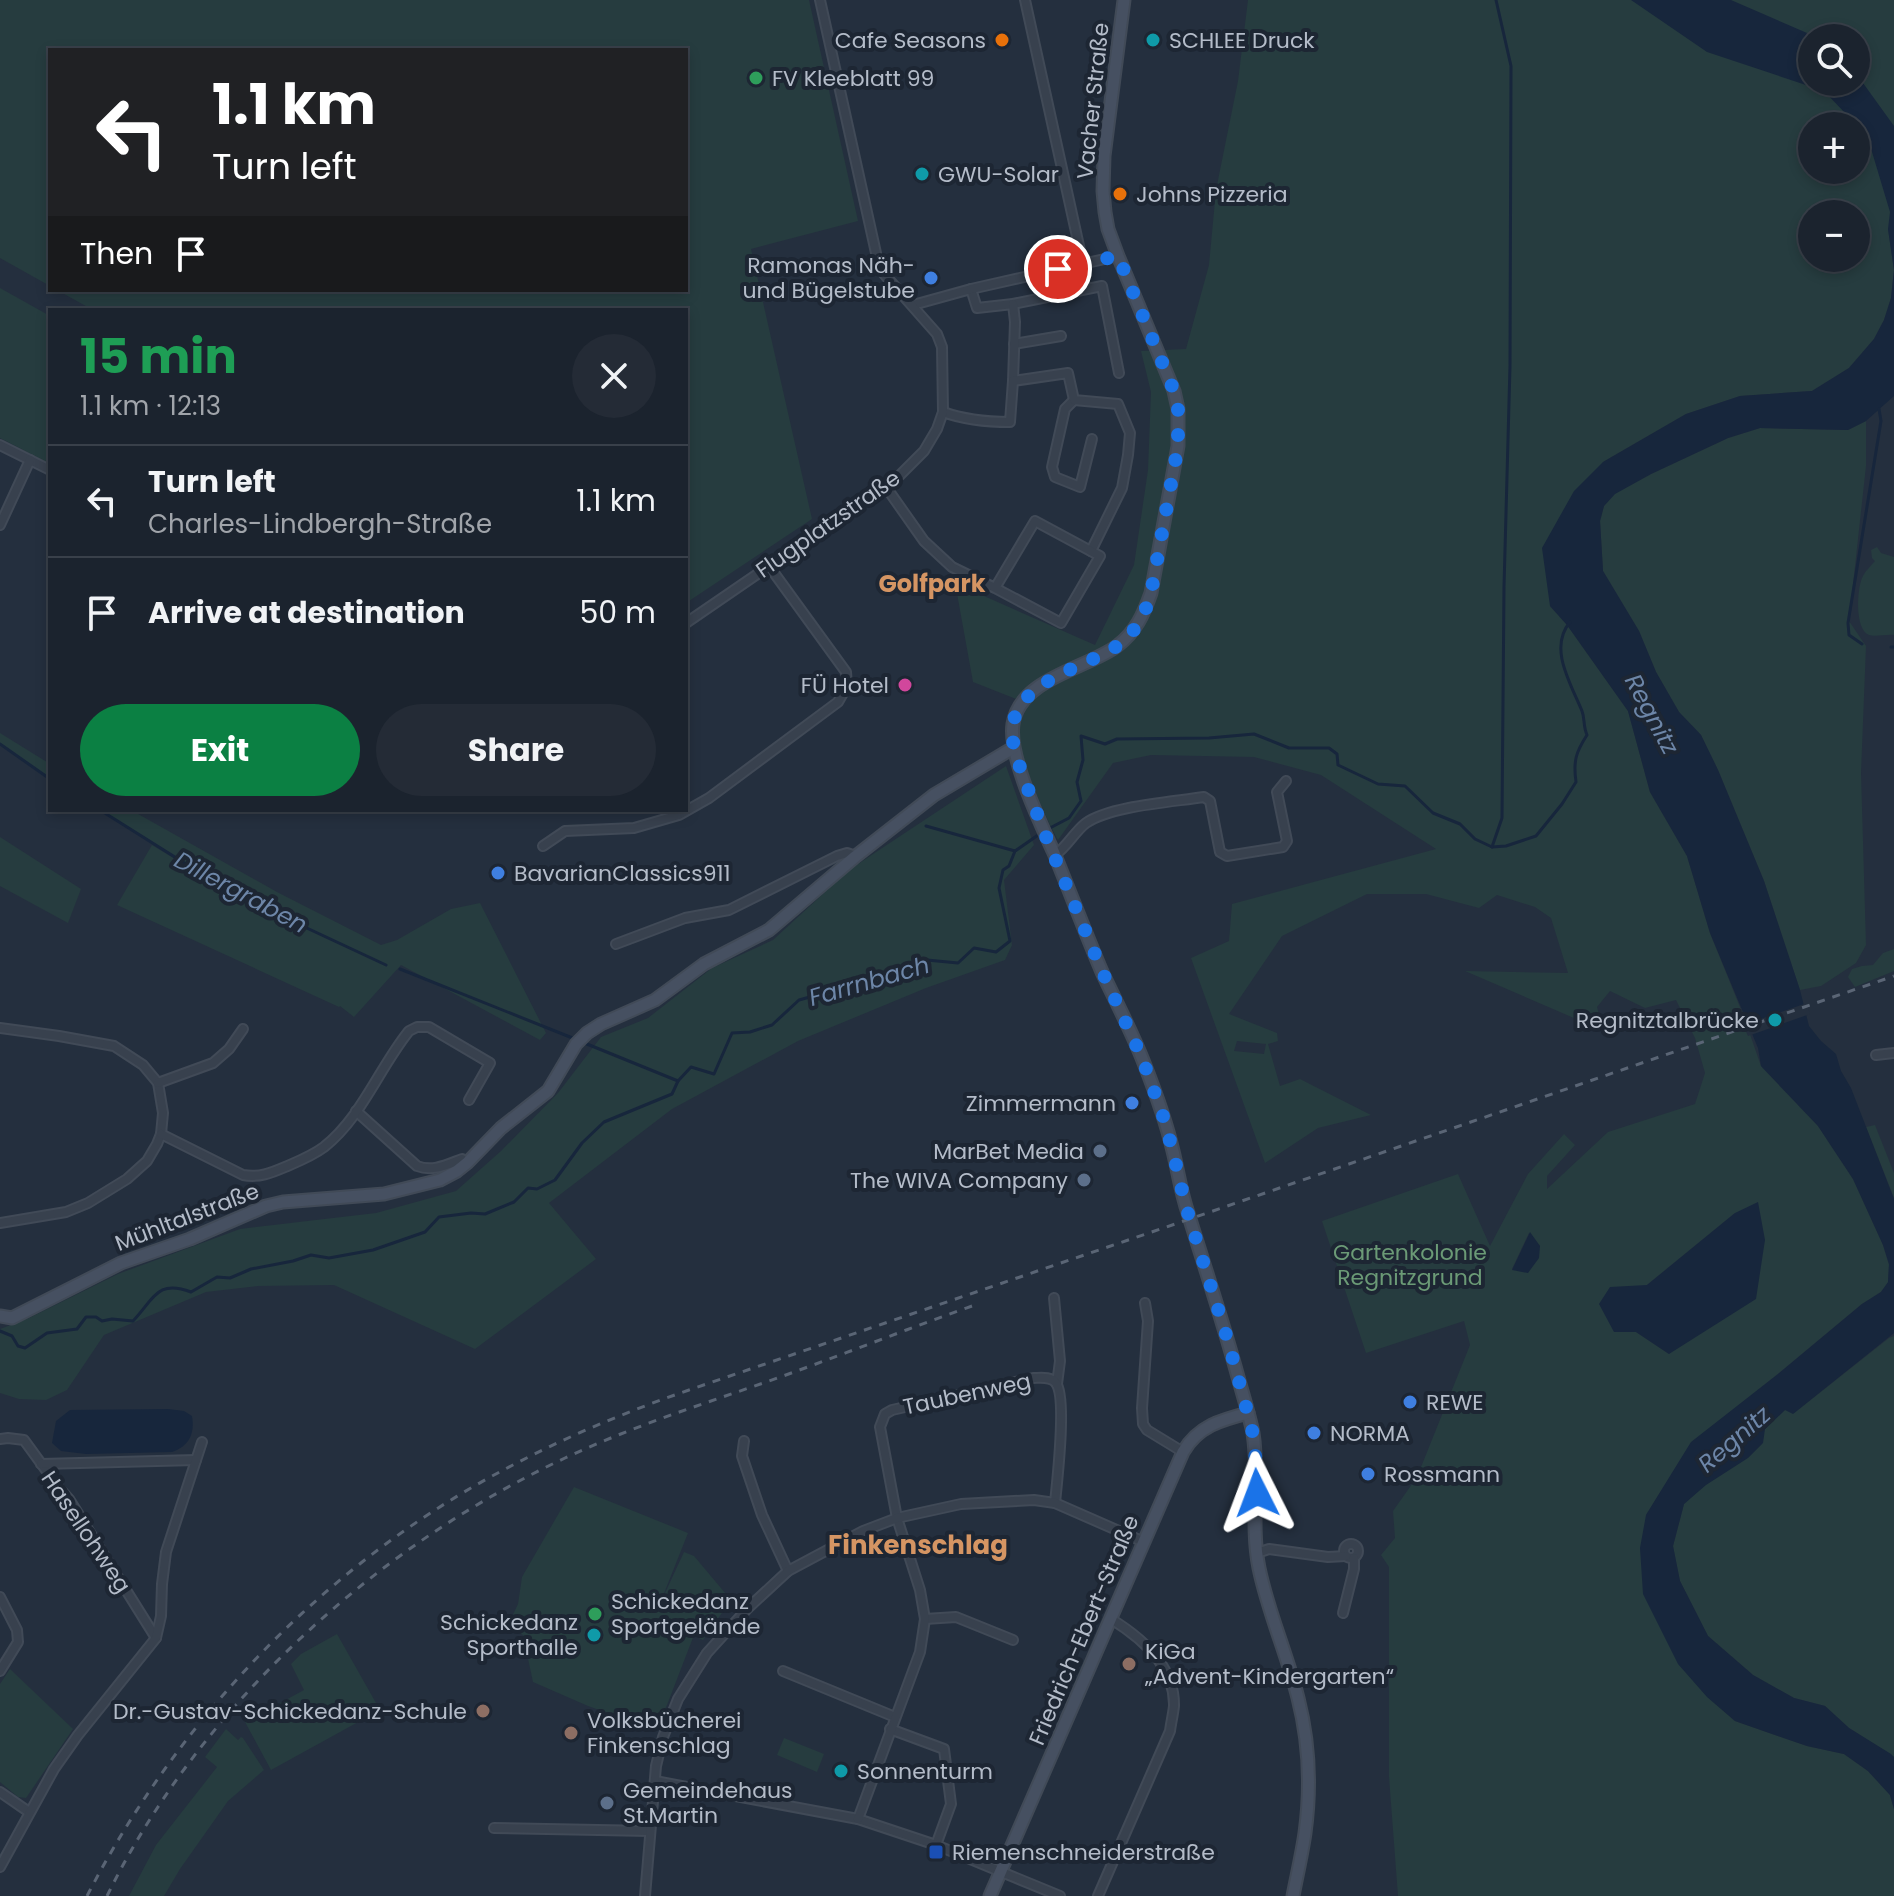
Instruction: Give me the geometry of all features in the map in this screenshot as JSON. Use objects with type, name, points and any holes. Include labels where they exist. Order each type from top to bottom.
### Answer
[{"type":"street","name":"Flugplatzstraße","points":[[688,622],[886,487],[924,451],[943,412],[942,347],[937,334],[884,274],[878,262],[820,0]]},
{"type":"street","points":[[1025,0],[1083,264]]},
{"type":"street","name":"Vacher Straße","points":[[1124,0],[1104,156],[1105,212],[1118,256],[1174,391],[1178,409],[1178,446],[1151,593],[1144,614],[1120,644],[1054,677],[1031,693],[1014,719],[1013,748],[1155,1094],[1252,1429],[1256,1462],[1257,1553],[1298,1698],[1306,1748],[1307,1813],[1293,1896]]},
{"type":"street","points":[[913,305],[1118,256]]},
{"type":"street","points":[[971,289],[977,308],[1102,286],[1119,373]]},
{"type":"street","points":[[943,412],[971,420],[1010,422],[1013,304]]},
{"type":"street","points":[[1014,344],[1061,336]]},
{"type":"street","points":[[1013,381],[1068,373],[1074,400]]},
{"type":"street","points":[[1074,400],[1065,409],[1052,467],[1055,477],[1080,487],[1092,439]]},
{"type":"street","points":[[1074,400],[1118,404],[1130,433],[1122,488],[1091,551]]},
{"type":"street","points":[[0,445],[48,469]]},
{"type":"street","points":[[0,525],[30,460]]},
{"type":"street","points":[[886,487],[924,541],[952,567],[1061,623],[1100,556],[1035,521],[995,588]]},
{"type":"street","points":[[688,810],[709,798],[838,702],[847,686],[846,672],[769,566]]},
{"type":"street","name":"Mühltalstraße","points":[[0,1316],[12,1318],[121,1263],[190,1239],[266,1206],[409,1189],[440,1180],[457,1171],[501,1128],[548,1091],[576,1044],[587,1033],[655,1000],[704,964],[769,930],[934,795],[1013,748]]},
{"type":"street","points":[[1055,855],[1065,848],[1083,825],[1106,812],[1204,797],[1210,801],[1220,852],[1227,856],[1283,847],[1287,841],[1277,792],[1286,781]]},
{"type":"street","points":[[543,846],[565,831],[634,828],[684,812]]},
{"type":"street","name":"Mühltalstraße","points":[[616,944],[685,918],[729,910],[837,856],[847,853],[856,856]]},
{"type":"street","points":[[161,1134],[243,1175],[258,1176],[309,1157],[340,1132],[405,1036],[412,1029],[423,1026],[435,1029],[490,1063],[469,1100]]},
{"type":"street","points":[[0,1028],[114,1046],[143,1065],[158,1083],[163,1113],[161,1134],[153,1153],[138,1170],[88,1203],[53,1215],[0,1223]]},
{"type":"street","points":[[158,1083],[213,1063],[229,1049],[243,1029]]},
{"type":"street","points":[[1876,1055],[1894,1053]]},
{"type":"street","points":[[356,1111],[417,1166],[428,1170],[462,1159],[467,1163]]},
{"type":"street","name":"Taubenweg","points":[[1054,1298],[1060,1361],[1057,1384],[1060,1434],[1055,1503]]},
{"type":"street","points":[[1145,1303],[1148,1321],[1143,1424],[1147,1430],[1183,1452]]},
{"type":"street","name":"Taubenweg","points":[[897,1518],[880,1427],[885,1414],[1033,1378],[1044,1377],[1057,1384]]},
{"type":"street","name":"Friedrich-Ebert-Straße","points":[[990,1896],[1183,1452],[1193,1437],[1206,1426],[1248,1413]]},
{"type":"street","name":"Hasellohweg","points":[[4,1438],[24,1440],[69,1499],[156,1638]]},
{"type":"street","points":[[744,1441],[742,1456],[762,1515],[788,1571]]},
{"type":"street","points":[[0,1867],[54,1769],[156,1638],[161,1616],[166,1552],[202,1442]]},
{"type":"street","points":[[41,1464],[196,1460]]},
{"type":"street","points":[[645,1896],[655,1781],[663,1737],[678,1699],[707,1653],[748,1608],[788,1571],[841,1541],[897,1518],[961,1504],[1034,1500],[1055,1503],[1144,1542]]},
{"type":"street","points":[[858,1819],[920,1652],[925,1619],[920,1590],[897,1518]]},
{"type":"street","points":[[1257,1553],[1269,1549],[1350,1557],[1352,1578],[1343,1613]]},
{"type":"street","points":[[0,1597],[17,1630],[18,1642],[0,1671]]},
{"type":"street","points":[[925,1619],[956,1617],[1013,1640]]},
{"type":"street","points":[[1098,1896],[1170,1731],[1174,1705],[1164,1669],[1154,1654],[1131,1631],[1111,1619]]},
{"type":"street","points":[[783,1671],[895,1717]]},
{"type":"street","points":[[890,1729],[944,1749],[951,1804],[936,1845]]},
{"type":"street","points":[[655,1781],[858,1819],[936,1845],[1060,1896]]},
{"type":"street","points":[[0,1792],[29,1812]]},
{"type":"street","points":[[494,1828],[650,1831]]},
{"type":"green space","points":[[0,0],[809,0],[858,221],[751,249],[812,519],[688,602],[688,308],[89,308],[61,292],[688,292],[688,48],[48,48],[48,285],[0,258]]},
{"type":"green space","name":"Gartenkolonie Regnitzgrund","points":[[1248,0],[1894,0],[1894,224],[1888,229],[1894,270],[1891,298],[1874,339],[1849,368],[1812,391],[1740,396],[1686,414],[1603,462],[1550,606],[1628,711],[1650,792],[1687,856],[1710,933],[1761,1066],[1818,1126],[1853,1179],[1889,1265],[1888,1283],[1881,1292],[1862,1304],[1691,1443],[1646,1515],[1678,1663],[1708,1697],[1735,1721],[1807,1746],[1844,1754],[1868,1771],[1890,1795],[1894,1809],[1894,1896],[1398,1896],[1389,1777],[1389,1567],[1381,1555],[1395,1538],[1393,1511],[1417,1477],[1470,1345],[1464,1321],[1366,1353],[1322,1221],[1458,1174],[1490,1246],[1528,1174],[1564,1134],[1575,1145],[1547,1176],[1547,1189],[1608,1132],[1695,1104],[1705,1073],[1695,1038],[1676,1000],[1645,1008],[1610,991],[1597,1007],[1604,1031],[1465,971],[1568,973],[1551,918],[1535,907],[1497,895],[1479,908],[1426,894],[1367,894],[1282,936],[1229,1014],[1277,1033],[1278,1041],[1268,1044],[1280,1086],[1300,1079],[1371,1115],[1318,1128],[1265,1163],[1191,958],[1229,941],[1232,904],[1436,849],[1321,775],[1254,757],[1151,755],[1113,763],[1058,840],[1026,767],[1019,738],[1019,727],[1029,704],[973,682],[956,588],[984,596],[1095,645],[1134,565],[1148,470],[1151,392],[1141,351],[1186,349],[1209,265],[1216,190],[1238,81]],"holes":[[[1237,1041],[1266,1044],[1264,1054],[1234,1051]],[[1735,1213],[1669,1354],[1636,1332],[1647,1285]],[[1529,1233],[1540,1246],[1512,1269]]]},
{"type":"green space","points":[[0,288],[48,315],[48,463],[0,438]]},
{"type":"green space","points":[[1866,421],[1866,466],[1849,621],[1866,646],[1861,773],[1866,945],[1856,963],[1821,986],[1800,990],[1764,881],[1718,770],[1701,735],[1679,712],[1656,672],[1639,631],[1603,571],[1600,521],[1604,506],[1614,494],[1728,438],[1760,428],[1848,430]]},
{"type":"green space","points":[[1877,547],[1881,553],[1894,557],[1894,635],[1869,635],[1864,631],[1859,616],[1861,581],[1875,561],[1871,550]]},
{"type":"green space","points":[[0,733],[48,763],[48,777],[0,743]]},
{"type":"green space","points":[[1006,766],[1034,845],[1004,880],[1012,945],[1005,960],[926,988],[798,1041],[672,1109],[549,1203],[596,1259],[475,1349],[334,1285],[258,1286],[206,1292],[104,1335],[67,1390],[46,1400],[19,1399],[0,1393],[0,1329],[118,1274],[240,1229],[376,1213],[456,1191],[558,1093],[601,1037],[648,1018],[712,968],[773,940],[849,870]]},
{"type":"green space","points":[[104,812],[135,812],[277,892],[381,945],[397,940],[451,909],[480,903],[546,1033],[540,1040],[401,965],[354,1017],[340,1006],[117,905],[152,845],[233,894],[307,928],[234,892]]},
{"type":"green space","points":[[0,837],[81,889],[68,923],[0,886]]},
{"type":"green space","points":[[1894,949],[1894,971],[1855,987],[1848,977],[1852,969],[1873,965],[1883,953]]},
{"type":"green space","points":[[1875,1125],[1894,1173],[1894,1198],[1866,1127]]},
{"type":"green space","points":[[1894,1336],[1894,1757],[1849,1728],[1825,1706],[1794,1698],[1753,1675],[1708,1636],[1680,1581],[1673,1546],[1684,1504],[1786,1409],[1794,1413]]},
{"type":"green space","name":"Schickedanz Sportgelände","points":[[574,1487],[688,1533],[659,1606],[684,1552],[694,1556],[731,1600],[703,1640],[695,1636],[693,1626],[694,1635],[667,1705],[654,1729],[588,1706],[533,1682],[523,1635],[507,1627],[518,1604],[522,1577]]},
{"type":"green space","points":[[337,1634],[380,1710],[271,1770],[245,1722],[304,1690],[291,1664],[301,1654]]},
{"type":"green space","points":[[10,1669],[73,1729],[26,1798],[18,1797],[0,1782],[0,1684]]},
{"type":"green space","points":[[226,1729],[238,1740],[243,1738],[264,1770],[228,1801],[164,1896],[129,1896],[156,1845],[217,1767],[205,1757]]},
{"type":"green space","points":[[784,1738],[824,1754],[817,1772],[777,1755]]},
{"type":"water","points":[[1631,0],[1731,0],[1798,29],[1798,82],[1707,52]]},
{"type":"water","points":[[1870,93],[1894,126],[1894,270],[1888,229],[1890,212],[1870,149],[1870,112],[1844,112],[1829,96],[1870,96]]},
{"type":"water","name":"Regnitz","points":[[1894,270],[1894,396],[1866,421],[1848,430],[1760,428],[1728,438],[1615,494],[1604,506],[1600,521],[1603,571],[1639,631],[1656,672],[1679,712],[1701,735],[1718,770],[1764,881],[1809,1026],[1836,1054],[1894,1199],[1894,1333],[1793,1414],[1785,1410],[1765,1429],[1763,1443],[1748,1458],[1706,1485],[1684,1504],[1673,1546],[1680,1581],[1708,1636],[1753,1675],[1794,1698],[1825,1706],[1849,1728],[1894,1757],[1894,1809],[1890,1795],[1868,1771],[1844,1754],[1807,1746],[1735,1721],[1707,1697],[1678,1664],[1643,1594],[1640,1548],[1646,1515],[1691,1442],[1881,1292],[1888,1282],[1889,1264],[1853,1179],[1818,1126],[1761,1066],[1758,1048],[1710,933],[1687,856],[1650,792],[1628,711],[1550,606],[1542,548],[1574,491],[1603,462],[1686,414],[1740,396],[1812,391],[1849,368],[1874,339],[1884,320],[1891,298]]},
{"type":"water","points":[[1758,1202],[1765,1240],[1756,1299],[1669,1354],[1636,1332],[1614,1332],[1599,1304],[1610,1287],[1647,1285],[1735,1213]]},
{"type":"water","points":[[1530,1232],[1540,1246],[1539,1258],[1528,1273],[1512,1270]]},
{"type":"water","points":[[70,1410],[184,1411],[192,1416],[193,1422],[187,1443],[172,1452],[86,1454],[61,1451],[52,1443],[56,1421]]},
{"type":"pier","points":[[1807,1003],[1810,1014],[1748,1036],[1743,1025]]},
{"type":"waterway","points":[[1492,847],[1502,818],[1510,366],[1511,66],[1496,0]]},
{"type":"waterway","points":[[1862,644],[1849,635],[1848,623],[1881,421],[1879,409]]},
{"type":"waterway","name":"Farrnbach","points":[[1048,829],[1069,818],[1081,801],[1077,782],[1083,760],[1081,736],[1105,744],[1117,739],[1254,734],[1289,748],[1329,748],[1337,754],[1338,765],[1378,784],[1405,786],[1433,813],[1460,824],[1475,839],[1492,847],[1506,846],[1536,836],[1576,782],[1576,757],[1587,735],[1582,711],[1561,654],[1564,632],[1570,622]]},
{"type":"waterway","name":"Dillergraben","points":[[0,744],[48,778]]},
{"type":"waterway","name":"Dillergraben","points":[[103,812],[232,893],[386,965]]},
{"type":"waterway","points":[[926,826],[1015,851]]},
{"type":"waterway","name":"Farrnbach","points":[[0,1331],[12,1336],[18,1346],[25,1348],[47,1333],[77,1329],[86,1317],[96,1317],[102,1321],[133,1321],[163,1290],[171,1288],[191,1292],[217,1277],[230,1278],[251,1269],[311,1255],[329,1258],[373,1250],[425,1232],[439,1217],[485,1214],[514,1202],[528,1188],[537,1189],[555,1180],[582,1143],[604,1122],[672,1094],[678,1081],[691,1067],[714,1074],[732,1033],[750,1032],[772,1025],[799,1000],[875,979],[909,974],[927,960],[958,963],[974,948],[996,952],[1010,941],[999,888],[1003,870],[1009,866],[1015,851],[1041,833]]},
{"type":"waterway","name":"Dillergraben","points":[[400,969],[575,1039]]},
{"type":"waterway","name":"Dillergraben","points":[[582,1042],[678,1081]]},
{"type":"railway","points":[[87,1896],[124,1830],[167,1766],[214,1706],[266,1649],[321,1596],[381,1548],[444,1504],[511,1466],[598,1425],[689,1390],[1894,976]]},
{"type":"railway","points":[[107,1896],[146,1826],[191,1760],[243,1697],[300,1639],[361,1586],[426,1537],[495,1495],[590,1447],[972,1306]]},
{"type":"place","name":"Cafe Seasons","points":[[1002,40]]},
{"type":"place","name":"SCHLEE Druck","points":[[1153,40]]},
{"type":"place","name":"FV Kleeblatt 99","points":[[756,78]]},
{"type":"place","name":"GWU-Solar","points":[[922,174]]},
{"type":"place","name":"Johns Pizzeria","points":[[1120,194]]},
{"type":"place","name":"Ramonas Näh- und Bügelstube","points":[[931,278]]},
{"type":"place","name":"FÜ Hotel","points":[[905,685]]},
{"type":"place","name":"BavarianClassics911","points":[[498,873]]},
{"type":"place","name":"Regnitztalbrücke","points":[[1775,1020]]},
{"type":"place","name":"Zimmermann","points":[[1132,1103]]},
{"type":"place","name":"MarBet Media","points":[[1100,1151]]},
{"type":"place","name":"The WIVA Company","points":[[1084,1180]]},
{"type":"place","name":"REWE","points":[[1410,1402]]},
{"type":"place","name":"NORMA","points":[[1314,1433]]},
{"type":"place","name":"Rossmann","points":[[1368,1474]]},
{"type":"place","name":"Schickedanz Sportgelände","points":[[595,1614]]},
{"type":"place","name":"Schickedanz Sporthalle","points":[[594,1635]]},
{"type":"place","name":"KiGa „Advent-Kindergarten“","points":[[1129,1664]]},
{"type":"place","name":"Dr.-Gustav-Schickedanz-Schule","points":[[483,1711]]},
{"type":"place","name":"Volksbücherei Finkenschlag","points":[[571,1733]]},
{"type":"place","name":"Sonnenturm","points":[[841,1771]]},
{"type":"place","name":"Gemeindehaus St.Martin","points":[[607,1803]]},
{"type":"place","name":"Riemenschneiderstraße","points":[[936,1852]]},
{"type":"district","name":"Golfpark","points":[[932,583]]},
{"type":"district","name":"Finkenschlag","points":[[918,1545]]},
{"type":"route","points":[[1058,269],[1118,256],[1174,391],[1178,409],[1178,446],[1151,593],[1144,614],[1120,644],[1054,677],[1031,693],[1014,719],[1013,748],[1042,827],[1142,1058],[1163,1116],[1186,1207],[1252,1429],[1257,1493]]}]
